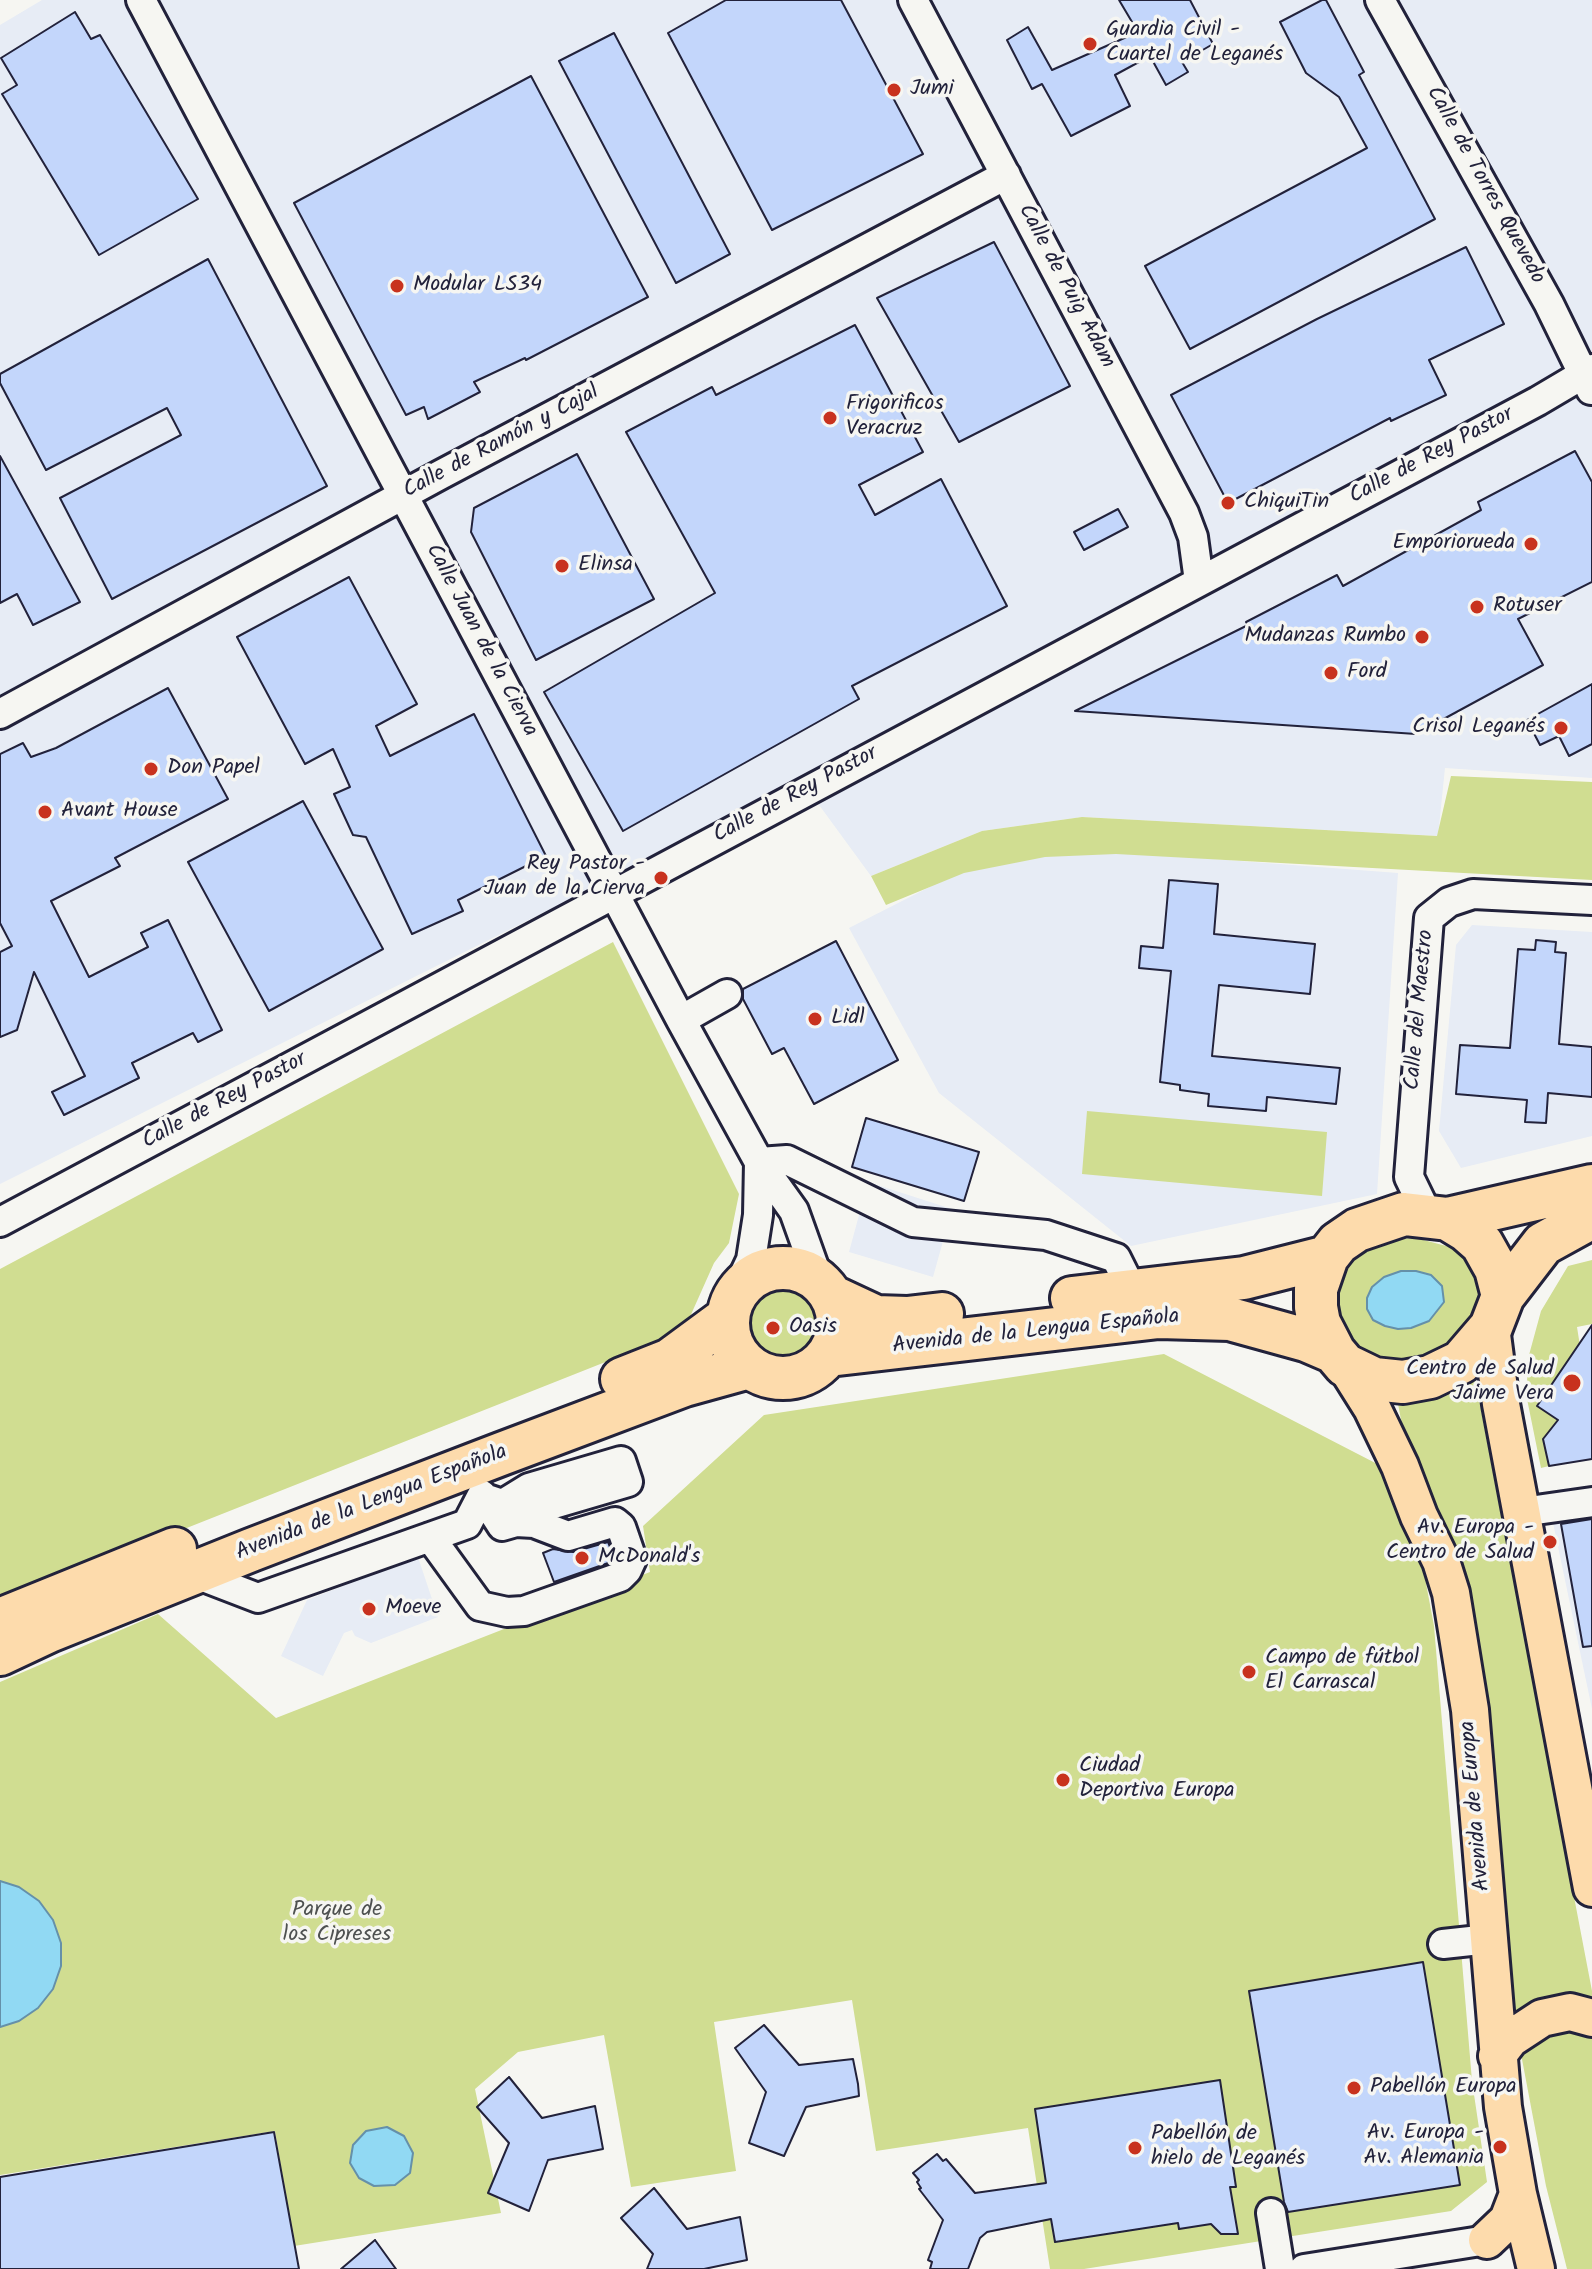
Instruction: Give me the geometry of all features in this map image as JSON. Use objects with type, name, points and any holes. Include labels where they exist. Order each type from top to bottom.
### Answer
[{"type":"highway","points":[[1592,1186],[1438,1218],[1404,1214],[1357,1230],[1338,1243],[1327,1257],[1316,1289],[1319,1323],[1339,1358],[1374,1379],[1403,1382],[1430,1377],[1461,1362],[1543,1244],[1592,1217]]},
{"type":"highway","points":[[1438,1218],[1482,1244],[1496,1269],[1497,1312]]},
{"type":"highway","name":"Avenida de la Lengua Española","points":[[825,1289],[876,1317],[907,1318],[1085,1296],[1124,1274],[1244,1278],[1327,1257]]},
{"type":"highway","points":[[782,1267],[803,1271],[825,1289],[838,1314],[837,1337],[829,1355],[818,1367],[800,1376],[779,1379],[760,1374],[736,1354],[729,1337],[730,1307],[746,1281],[763,1271],[782,1267]]},
{"type":"highway","name":"Avenida de la Lengua Española","points":[[0,1620],[62,1593],[670,1360],[730,1307]]},
{"type":"highway","name":"Avenida de la Lengua Española","points":[[829,1355],[1159,1317],[1230,1319],[1306,1340],[1339,1358]]},
{"type":"highway","name":"Avenida de la Lengua Española","points":[[0,1654],[26,1640],[193,1573],[501,1454],[684,1385],[749,1367]]},
{"type":"main road","points":[[1497,1312],[1501,1404],[1592,1888]]},
{"type":"main road","name":"Avenida de Europa","points":[[1339,1358],[1372,1408],[1400,1466],[1441,1561],[1451,1593],[1470,1710],[1497,2056],[1518,2194],[1536,2267]]},
{"type":"main road","points":[[1497,2056],[1510,2039],[1542,2018],[1570,2012],[1592,2018]]},
{"type":"main road","points":[[1518,2194],[1508,2220],[1487,2240],[1516,2251],[1536,2267]]},
{"type":"street","name":"Calle Juan de la Cierva","points":[[141,0],[681,1020],[759,1162],[794,1211],[825,1289]]},
{"type":"street","name":"Calle de Puig Adam","points":[[913,0],[1184,513],[1193,537],[1199,581]]},
{"type":"street","name":"Calle de Torres Quevedo","points":[[1380,0],[1589,378]]},
{"type":"street","name":"Calle de Ramón y Cajal","points":[[0,714],[1006,175]]},
{"type":"street","name":"Calle de Rey Pastor","points":[[0,1222],[1199,581],[1538,401],[1589,378]]},
{"type":"street","name":"Calle del Maestro","points":[[1379,1221],[1409,1177],[1429,918],[1449,902],[1473,894],[1592,900]]},
{"type":"street","points":[[681,1020],[727,994]]},
{"type":"street","points":[[730,1307],[751,1260],[758,1215],[759,1162],[787,1160],[913,1222],[1046,1235],[1078,1245],[1124,1274]]},
{"type":"street","points":[[1409,1177],[1438,1218]]},
{"type":"street","points":[[1078,1245],[1085,1296]]},
{"type":"street","points":[[430,1537],[480,1606],[507,1612],[524,1611],[607,1582],[620,1577],[627,1570],[632,1559],[621,1527],[615,1522],[568,1536],[534,1523],[516,1522],[502,1526],[492,1500],[501,1454]]},
{"type":"street","points":[[193,1573],[258,1598],[467,1524],[492,1500]]},
{"type":"street","points":[[1522,1512],[1592,1502]]},
{"type":"street","points":[[1443,1944],[1489,1939]]},
{"type":"street","points":[[1271,2213],[1280,2269]]},
{"type":"street","points":[[1304,2269],[1487,2240]]},
{"type":"shaded area","points":[[42,0],[1592,0],[1592,778],[1445,768],[1438,836],[1082,817],[982,831],[871,876],[803,783],[0,1184],[0,25]]},
{"type":"shaded area","points":[[1134,853],[1398,873],[1377,1194],[1131,1246],[939,1093],[849,928],[963,870],[1044,856]]},
{"type":"shaded area","points":[[1472,925],[1592,932],[1592,1136],[1461,1168],[1439,1131],[1456,945]]},
{"type":"shaded area","points":[[868,1182],[952,1209],[933,1277],[849,1252]]},
{"type":"shaded area","points":[[1592,1513],[1592,1709],[1552,1518]]},
{"type":"shaded area","name":"Moeve","points":[[418,1557],[438,1617],[371,1643],[355,1636],[352,1630],[344,1633],[323,1676],[281,1656],[307,1600]]},
{"type":"green space","points":[[1451,776],[1592,782],[1592,880],[1116,854],[1045,857],[964,873],[886,905],[871,876],[982,831],[1082,817],[1437,836]]},
{"type":"green space","points":[[613,942],[739,1194],[729,1243],[714,1263],[689,1319],[671,1336],[0,1602],[0,1269]]},
{"type":"green space","points":[[1087,1111],[1327,1132],[1322,1196],[1082,1174]]},
{"type":"green space","points":[[1416,1238],[1450,1247],[1464,1258],[1475,1273],[1479,1291],[1478,1308],[1457,1341],[1436,1353],[1413,1361],[1384,1360],[1361,1353],[1348,1342],[1331,1298],[1345,1267],[1358,1255],[1377,1246],[1397,1239]]},
{"type":"green space","points":[[1592,1260],[1592,1324],[1577,1327],[1582,1359],[1572,1354],[1537,1406],[1558,1420],[1543,1439],[1549,1466],[1541,1468],[1526,1394],[1529,1355],[1541,1311],[1568,1266]]},
{"type":"green space","points":[[779,1284],[794,1287],[807,1296],[816,1309],[819,1324],[816,1339],[807,1352],[794,1361],[779,1364],[764,1361],[751,1352],[742,1339],[739,1324],[742,1309],[751,1296],[764,1287]]},
{"type":"green space","name":"Ciudad Deportiva Europa","points":[[1164,1354],[1385,1468],[1422,1562],[1434,1626],[1472,2081],[1487,2182],[1451,2211],[1084,2269],[1050,2269],[1028,2128],[876,2151],[852,2000],[714,2022],[736,2171],[631,2187],[604,2035],[518,2052],[475,2089],[501,2213],[294,2246],[275,2131],[0,2175],[0,1682],[158,1614],[276,1718],[650,1572],[643,1526],[764,1415]]},
{"type":"green space","points":[[1474,1373],[1592,1991],[1592,2269],[1567,2269],[1546,2186],[1395,1388]]},
{"type":"water","points":[[1401,1271],[1431,1275],[1442,1286],[1444,1302],[1429,1321],[1398,1329],[1373,1320],[1367,1309],[1367,1298],[1372,1287],[1384,1277]]},
{"type":"water","points":[[0,1881],[19,1887],[39,1901],[53,1920],[61,1943],[61,1966],[53,1989],[38,2008],[19,2021],[0,2027]]},
{"type":"water","points":[[387,2127],[404,2136],[413,2153],[410,2173],[395,2185],[374,2186],[359,2178],[350,2163],[353,2145],[366,2131]]},
{"type":"building","points":[[726,0],[841,0],[923,154],[772,230],[668,33]]},
{"type":"building","points":[[1119,0],[1190,0],[1213,44],[1182,62],[1188,72],[1166,85],[1150,56],[1115,75],[1130,106],[1071,136],[1042,84],[1032,89],[1007,40],[1028,27],[1052,70],[1138,32]]},
{"type":"building","points":[[1326,0],[1364,72],[1359,75],[1435,219],[1190,349],[1145,266],[1367,148],[1339,97],[1306,73],[1280,22]]},
{"type":"building","points":[[75,12],[91,39],[100,35],[198,199],[99,255],[2,94],[17,85],[1,58]]},
{"type":"building","points":[[614,33],[730,254],[676,283],[559,61]]},
{"type":"building","points":[[531,76],[648,297],[526,360],[474,382],[480,392],[428,419],[424,407],[406,415],[294,203]]},
{"type":"building","points":[[994,242],[1070,386],[959,442],[877,298]]},
{"type":"building","points":[[1466,247],[1504,324],[1429,360],[1446,395],[1391,421],[1390,418],[1228,503],[1171,395],[1317,319]]},
{"type":"building","points":[[208,259],[327,486],[112,599],[60,498],[181,435],[167,408],[46,470],[0,383],[0,374]]},
{"type":"building","points":[[855,325],[923,452],[859,485],[875,515],[941,479],[1007,606],[852,686],[859,699],[623,831],[544,692],[715,593],[626,432],[712,387],[716,395]]},
{"type":"building","points":[[1575,451],[1592,482],[1592,582],[1518,619],[1543,665],[1416,734],[1075,711],[1248,625],[1246,622],[1337,575],[1343,586],[1481,510],[1478,502]]},
{"type":"building","name":"Elinsa","points":[[577,454],[654,599],[536,660],[471,532],[474,508]]},
{"type":"building","points":[[0,456],[80,602],[33,625],[17,594],[0,603]]},
{"type":"building","points":[[1118,509],[1128,527],[1084,550],[1074,532]]},
{"type":"building","points":[[349,577],[417,704],[376,726],[390,756],[474,714],[546,856],[458,900],[463,911],[412,934],[366,837],[353,835],[334,794],[350,787],[333,749],[305,764],[237,637]]},
{"type":"building","name":"Crisol Leganés","points":[[1592,684],[1592,744],[1569,756],[1559,736],[1540,745],[1527,720]]},
{"type":"building","points":[[168,688],[228,799],[115,858],[120,866],[51,901],[89,977],[148,947],[141,933],[168,920],[222,1030],[198,1042],[193,1033],[132,1063],[139,1078],[64,1115],[52,1092],[85,1076],[34,972],[17,1030],[0,1037],[0,952],[12,946],[0,923],[0,754],[23,743],[31,757],[56,748]]},
{"type":"building","points":[[303,801],[383,949],[269,1011],[188,862]]},
{"type":"building","points":[[1169,880],[1218,884],[1214,934],[1315,944],[1310,994],[1219,985],[1212,1056],[1340,1068],[1336,1104],[1267,1097],[1266,1111],[1208,1106],[1209,1094],[1180,1090],[1180,1085],[1160,1082],[1171,971],[1139,968],[1141,946],[1163,948]]},
{"type":"building","points":[[1536,940],[1556,942],[1555,952],[1566,953],[1559,1044],[1592,1047],[1592,1097],[1548,1093],[1546,1123],[1525,1122],[1527,1100],[1456,1094],[1460,1045],[1510,1048],[1518,949],[1535,950]]},
{"type":"building","name":"Lidl","points":[[836,941],[898,1060],[814,1104],[784,1048],[772,1054],[743,999],[743,989]]},
{"type":"building","points":[[866,1118],[979,1152],[964,1201],[852,1167]]},
{"type":"building","name":"Centro de Salud Jaime Vera","points":[[1592,1325],[1592,1459],[1549,1466],[1543,1439],[1558,1420],[1537,1406]]},
{"type":"building","points":[[1592,1519],[1592,1646],[1583,1647],[1561,1524]]},
{"type":"building","name":"McDonald's","points":[[608,1542],[614,1558],[611,1562],[554,1582],[543,1553],[553,1549],[573,1552]]},
{"type":"building","name":"Pabellón Europa","points":[[1423,1962],[1460,2185],[1288,2212],[1249,1991]]},
{"type":"building","points":[[764,2025],[799,2065],[853,2059],[858,2084],[859,2096],[806,2107],[784,2156],[749,2143],[766,2092],[735,2048]]},
{"type":"building","points":[[509,2077],[542,2118],[595,2106],[603,2149],[548,2160],[529,2211],[488,2193],[509,2143],[477,2107]]},
{"type":"building","name":"Pabellón de hielo de Leganés","points":[[1220,2080],[1236,2187],[1230,2187],[1238,2234],[1221,2234],[1211,2224],[1179,2229],[1178,2223],[1055,2242],[1051,2219],[987,2232],[980,2238],[968,2269],[930,2269],[932,2262],[928,2260],[943,2220],[919,2189],[919,2180],[913,2173],[937,2154],[943,2161],[946,2159],[975,2193],[1046,2183],[1035,2109]]},
{"type":"building","points":[[274,2132],[299,2269],[0,2269],[0,2177]]},
{"type":"building","points":[[654,2188],[687,2229],[740,2217],[747,2260],[704,2269],[647,2269],[653,2254],[621,2218]]},
{"type":"building","points":[[375,2240],[396,2269],[341,2269]]},
{"type":"place","name":"Guardia Civil - Cuartel de Leganés","points":[[1090,44]]},
{"type":"place","name":"Jumi","points":[[894,90]]},
{"type":"place","name":"Modular LS34","points":[[397,286]]},
{"type":"place","name":"Frigorificos Veracruz","points":[[830,418]]},
{"type":"place","name":"ChiquiTin","points":[[1228,503]]},
{"type":"place","name":"Emporiorueda","points":[[1531,544]]},
{"type":"place","name":"Elinsa","points":[[562,566]]},
{"type":"place","name":"Rotuser","points":[[1477,607]]},
{"type":"place","name":"Mudanzas Rumbo","points":[[1422,637]]},
{"type":"place","name":"Ford","points":[[1331,673]]},
{"type":"place","name":"Crisol Leganés","points":[[1561,728]]},
{"type":"place","name":"Don Papel","points":[[151,769]]},
{"type":"place","name":"Avant House","points":[[45,812]]},
{"type":"place","name":"Rey Pastor - Juan de la Cierva","points":[[661,878]]},
{"type":"place","name":"Lidl","points":[[815,1019]]},
{"type":"place","name":"Oasis","points":[[773,1328]]},
{"type":"place","name":"Centro de Salud Jaime Vera","points":[[1572,1383]]},
{"type":"place","name":"Av. Europa - Centro de Salud","points":[[1550,1542]]},
{"type":"place","name":"McDonald's","points":[[582,1558]]},
{"type":"place","name":"Moeve","points":[[369,1609]]},
{"type":"place","name":"Campo de fútbol El Carrascal","points":[[1249,1672]]},
{"type":"place","name":"Ciudad Deportiva Europa","points":[[1063,1780]]},
{"type":"place","name":"Pabellón Europa","points":[[1354,2088]]},
{"type":"place","name":"Av. Europa - Av. Alemania","points":[[1500,2147]]},
{"type":"place","name":"Pabellón de hielo de Leganés","points":[[1135,2148]]},
{"type":"park label","name":"Parque de los Cipreses","points":[[337,1924]]}]
